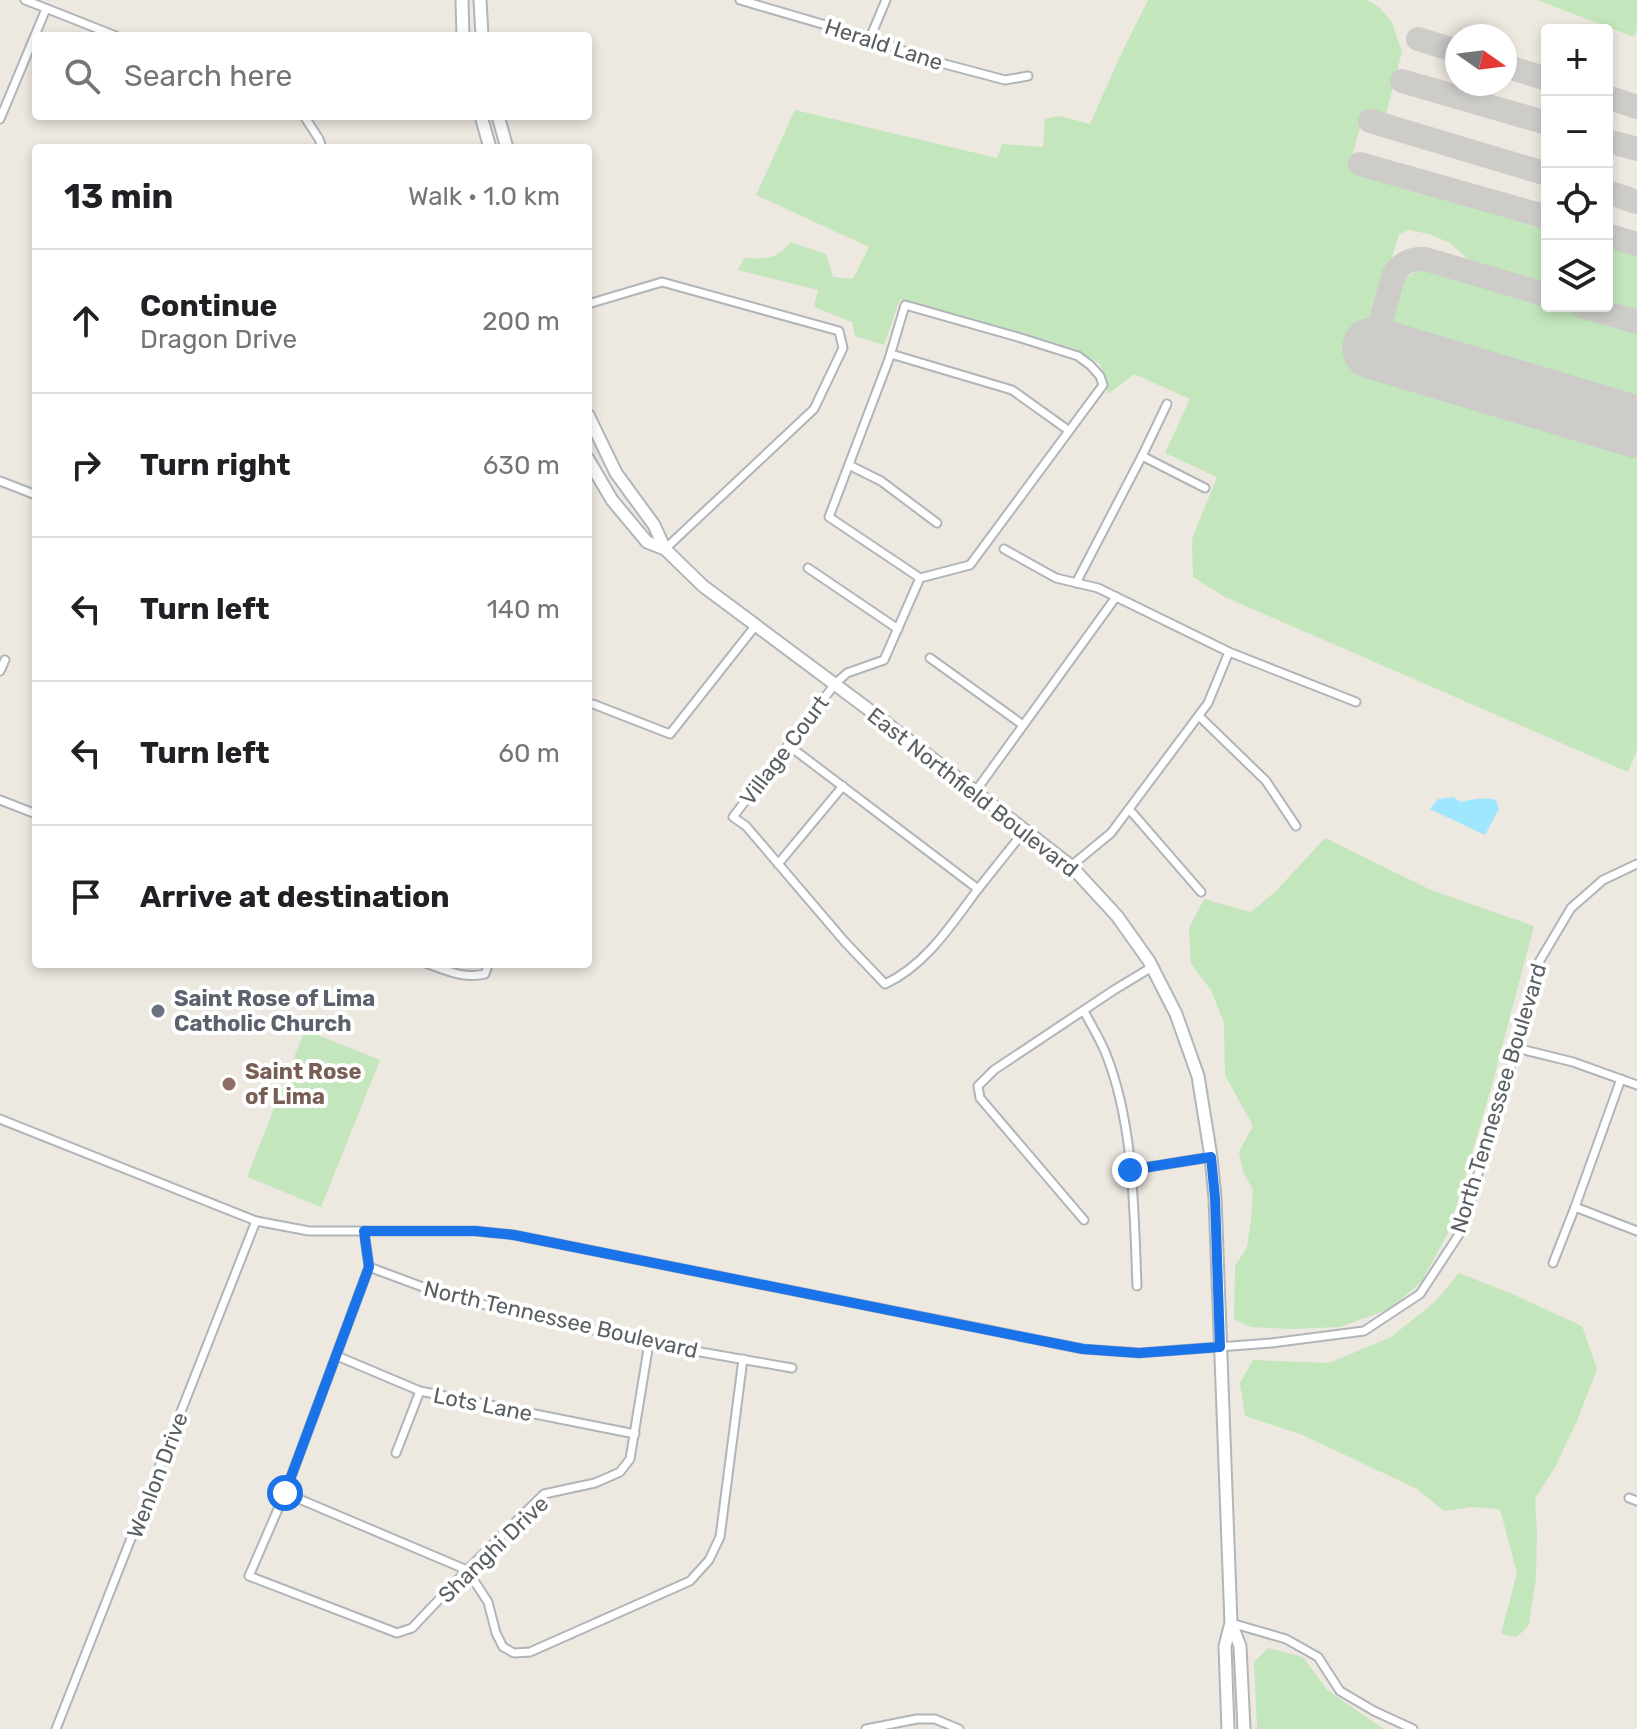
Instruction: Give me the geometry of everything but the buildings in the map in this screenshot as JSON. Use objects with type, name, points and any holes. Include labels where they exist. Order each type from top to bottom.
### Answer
[{"type":"main road","points":[[462,0],[463,32]]},
{"type":"main road","points":[[480,0],[482,32]]},
{"type":"main road","points":[[482,120],[489,144]]},
{"type":"main road","points":[[499,120],[506,144]]},
{"type":"main road","name":"East Northfield Boulevard","points":[[592,423],[616,473],[654,525],[665,549],[703,586],[1071,866],[1117,916],[1152,967],[1176,1014],[1198,1076],[1215,1198],[1231,1623],[1225,1646],[1228,1729]]},
{"type":"main road","name":"East Northfield Boulevard","points":[[592,466],[612,500],[647,542],[665,549]]},
{"type":"main road","name":"East Northfield Boulevard","points":[[1231,1623],[1240,1646],[1244,1729]]},
{"type":"street","points":[[25,0],[106,32]]},
{"type":"street","points":[[870,38],[886,0]]},
{"type":"street","name":"Herald Lane","points":[[745,1],[870,38],[922,58],[1005,80],[1028,76]]},
{"type":"street","points":[[36,32],[46,9]]},
{"type":"street","points":[[0,119],[32,42]]},
{"type":"street","points":[[307,120],[321,144]]},
{"type":"street","points":[[592,303],[662,282],[839,331],[843,348],[814,409],[665,549]]},
{"type":"street","points":[[905,305],[1078,356],[1100,376],[1103,385],[970,565],[920,578],[829,517],[891,354],[905,305]]},
{"type":"street","points":[[891,354],[1012,390],[1068,430]]},
{"type":"street","points":[[1076,583],[1167,404]]},
{"type":"street","points":[[1142,456],[1205,488]]},
{"type":"street","points":[[849,465],[881,481],[937,523]]},
{"type":"street","points":[[0,481],[32,493]]},
{"type":"street","points":[[1004,549],[1056,578],[1098,588],[1229,652],[1356,702]]},
{"type":"street","points":[[808,568],[898,629]]},
{"type":"street","points":[[835,684],[847,673],[884,660],[920,578]]},
{"type":"street","points":[[975,792],[1116,597]]},
{"type":"street","points":[[593,704],[670,734],[756,625]]},
{"type":"street","points":[[1071,866],[1111,833],[1199,716],[1208,703],[1229,652]]},
{"type":"street","points":[[930,658],[1023,725]]},
{"type":"street","points":[[0,671],[5,660]]},
{"type":"street","name":"Village Court","points":[[778,864],[746,826],[733,817],[835,684]]},
{"type":"street","points":[[1199,716],[1266,781],[1296,826]]},
{"type":"street","points":[[788,745],[978,889]]},
{"type":"street","points":[[843,786],[778,864],[885,984],[898,978],[932,950],[1025,830]]},
{"type":"street","points":[[0,800],[32,812]]},
{"type":"street","points":[[1129,809],[1201,892]]},
{"type":"street","name":"North Tennessee Boulevard","points":[[0,1119],[256,1221],[309,1231],[475,1231],[514,1235],[1083,1349],[1139,1353],[1271,1343],[1364,1331],[1420,1294],[1460,1233],[1526,1016],[1539,962],[1571,908],[1603,880],[1637,864]]},
{"type":"street","points":[[1084,1220],[980,1098],[978,1086],[994,1070],[1152,967]]},
{"type":"street","points":[[439,968],[473,977],[485,974],[487,968]]},
{"type":"street","points":[[1084,1011],[1106,1054],[1122,1106],[1134,1201],[1137,1286]]},
{"type":"street","points":[[1516,1048],[1573,1062],[1637,1085]]},
{"type":"street","points":[[1553,1263],[1621,1079]]},
{"type":"street","points":[[1130,1170],[1211,1157]]},
{"type":"street","points":[[1575,1207],[1637,1231]]},
{"type":"street","name":"Wenlon Drive","points":[[56,1729],[256,1221]]},
{"type":"street","points":[[364,1231],[369,1267],[285,1493],[467,1570],[488,1602],[503,1647],[514,1653],[530,1652],[690,1581],[709,1560],[720,1537],[743,1359]]},
{"type":"street","name":"North Tennessee Boulevard","points":[[369,1267],[447,1296],[649,1343],[792,1368]]},
{"type":"street","name":"Shanghi Drive","points":[[285,1493],[249,1576],[397,1633],[412,1628],[544,1494],[595,1483],[620,1472],[630,1459],[649,1343]]},
{"type":"street","name":"Lots Lane","points":[[337,1356],[420,1391],[635,1434]]},
{"type":"street","points":[[396,1453],[420,1391]]},
{"type":"street","points":[[1231,1623],[1286,1639],[1318,1657],[1340,1691],[1413,1729]]},
{"type":"street","points":[[866,1729],[917,1719],[935,1719],[959,1729]]},
{"type":"green space","points":[[1148,0],[1367,0],[1379,7],[1392,22],[1402,52],[1386,114],[1382,117],[1364,112],[1349,169],[1541,226],[1541,285],[1478,268],[1450,243],[1429,234],[1409,230],[1399,234],[1359,369],[1637,449],[1637,750],[1628,772],[1225,597],[1193,577],[1192,539],[1217,477],[1165,453],[1190,399],[1134,374],[1108,394],[1100,364],[1075,349],[900,299],[884,345],[855,336],[852,322],[814,307],[818,290],[738,270],[744,258],[776,255],[790,242],[826,254],[833,277],[853,279],[869,247],[756,195],[795,110],[997,158],[1002,144],[1043,147],[1045,119],[1060,116],[1090,124]]},
{"type":"green space","points":[[1537,0],[1637,0],[1634,37],[1613,29],[1613,24],[1600,24]]},
{"type":"green space","points":[[1613,247],[1637,253],[1637,315],[1613,307]]},
{"type":"green space","points":[[1421,268],[1541,301],[1541,312],[1576,312],[1637,330],[1637,406],[1398,336],[1390,319],[1398,283]]},
{"type":"green space","points":[[1325,838],[1431,890],[1534,926],[1449,1231],[1422,1281],[1390,1309],[1340,1327],[1251,1327],[1234,1319],[1235,1266],[1247,1247],[1253,1190],[1243,1172],[1239,1152],[1253,1126],[1225,1075],[1224,1023],[1211,990],[1191,964],[1189,928],[1204,899],[1251,912],[1277,890]]},
{"type":"green space","points":[[305,1030],[380,1060],[321,1207],[247,1177]]},
{"type":"green space","points":[[1459,1273],[1582,1326],[1597,1369],[1577,1421],[1555,1467],[1535,1499],[1536,1578],[1529,1625],[1517,1637],[1501,1634],[1517,1573],[1500,1509],[1472,1507],[1444,1511],[1417,1489],[1300,1434],[1245,1416],[1240,1383],[1253,1360],[1329,1363],[1391,1337],[1435,1302]]},
{"type":"green space","points":[[1268,1648],[1303,1657],[1327,1690],[1384,1729],[1257,1729],[1254,1662]]},
{"type":"water","points":[[1453,797],[1461,802],[1496,800],[1499,809],[1485,835],[1430,809],[1438,799]]},
{"type":"taxiway","points":[[1418,39],[1445,47]]},
{"type":"taxiway","points":[[1517,70],[1541,77]]},
{"type":"taxiway","points":[[1402,81],[1541,121]]},
{"type":"taxiway","points":[[1613,99],[1637,107]]},
{"type":"taxiway","points":[[1370,121],[1541,172]]},
{"type":"taxiway","points":[[1613,143],[1637,149]]},
{"type":"taxiway","points":[[1360,164],[1541,215]]},
{"type":"taxiway","points":[[1613,194],[1637,202]]},
{"type":"taxiway","points":[[1613,237],[1637,244]]},
{"type":"taxiway","points":[[1373,348],[1394,274],[1411,260],[1425,259],[1541,293]]},
{"type":"taxiway","points":[[1603,312],[1637,322]]},
{"type":"runway","points":[[1373,348],[1637,427]]},
{"type":"place","name":"Saint Rose of Lima Catholic Church","points":[[158,1011]]},
{"type":"place","name":"Saint Rose of Lima","points":[[229,1084]]},
{"type":"route","points":[[285,1493],[369,1267],[364,1231],[475,1231],[514,1235],[1083,1349],[1139,1353],[1220,1347],[1211,1157],[1130,1170]]}]
